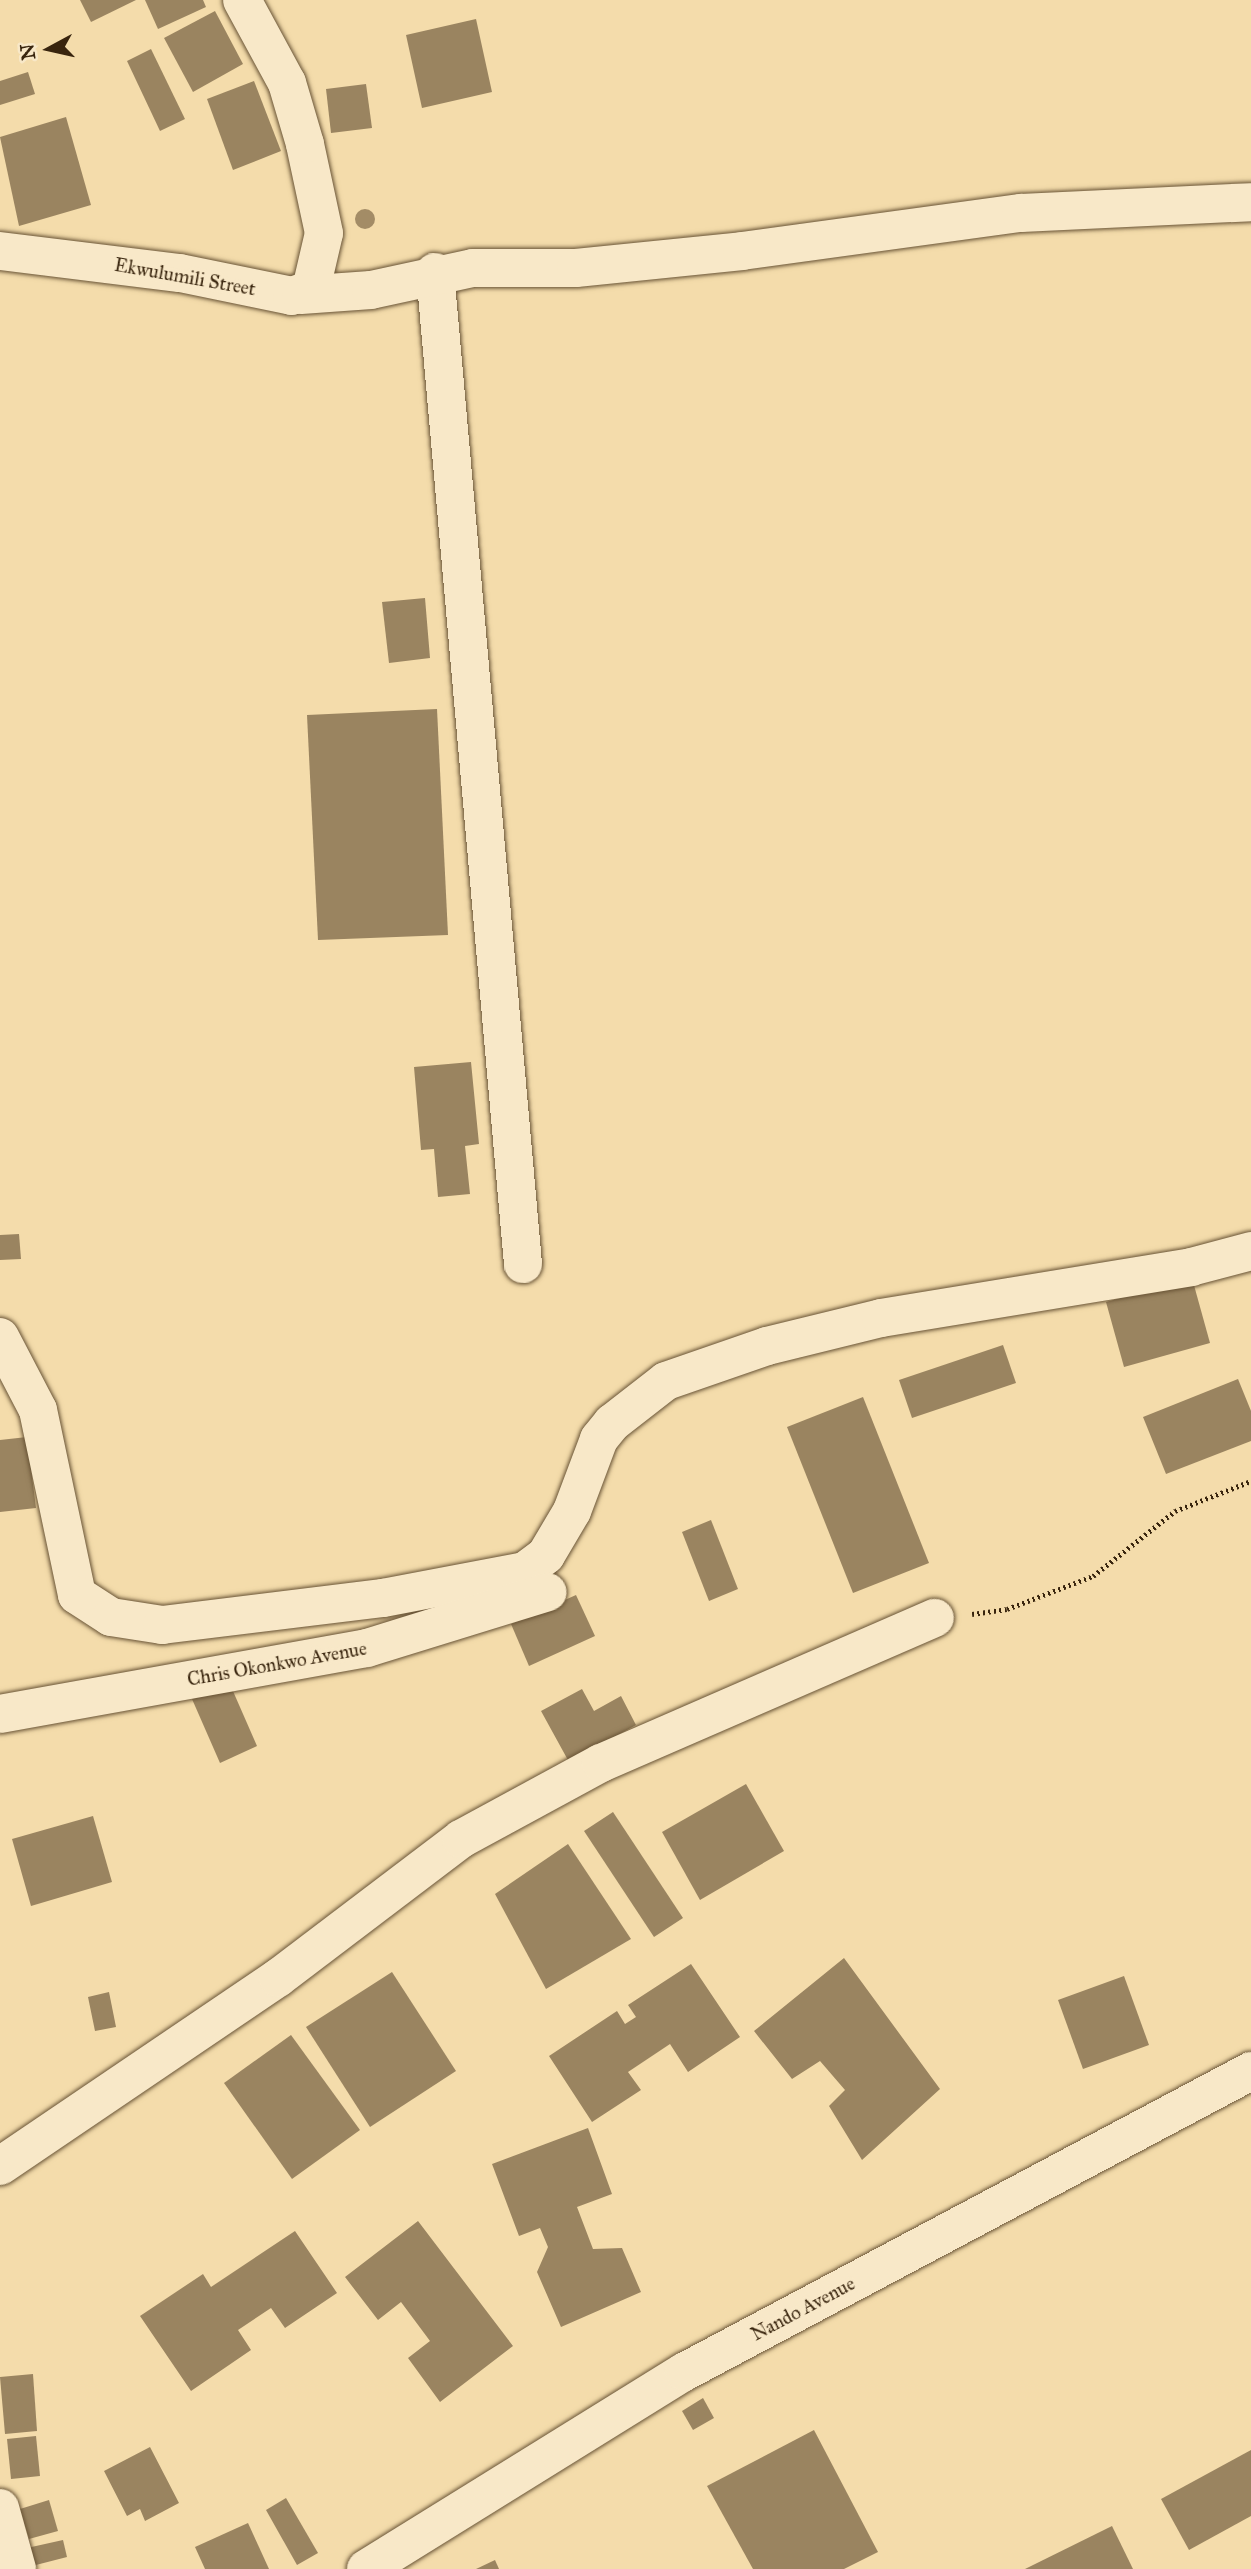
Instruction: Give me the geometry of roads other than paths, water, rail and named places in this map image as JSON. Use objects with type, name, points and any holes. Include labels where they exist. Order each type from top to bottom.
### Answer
[{"type":"street","points":[[242,0],[287,83],[324,233],[311,289],[301,295]]},
{"type":"street","name":"Ekwulumili Street","points":[[0,251],[301,295],[372,290],[435,272],[743,251],[1021,213],[1251,202]]},
{"type":"street","points":[[435,272],[523,1264]]},
{"type":"street","points":[[0,1336],[38,1410],[77,1595],[111,1617],[162,1625],[383,1598],[526,1571],[546,1555],[572,1510],[599,1439],[612,1423],[666,1381],[767,1346],[881,1318],[1191,1267],[1251,1251]]},
{"type":"street","name":"Chris Okonkwo Avenue","points":[[0,1714],[367,1648],[548,1592]]},
{"type":"street","points":[[0,2166],[278,1978],[461,1839],[601,1763],[935,1618]]},
{"type":"street","name":"Nando Avenue","points":[[366,2569],[684,2372],[1251,2071]]},
{"type":"street","points":[[0,2508],[17,2569]]}]
